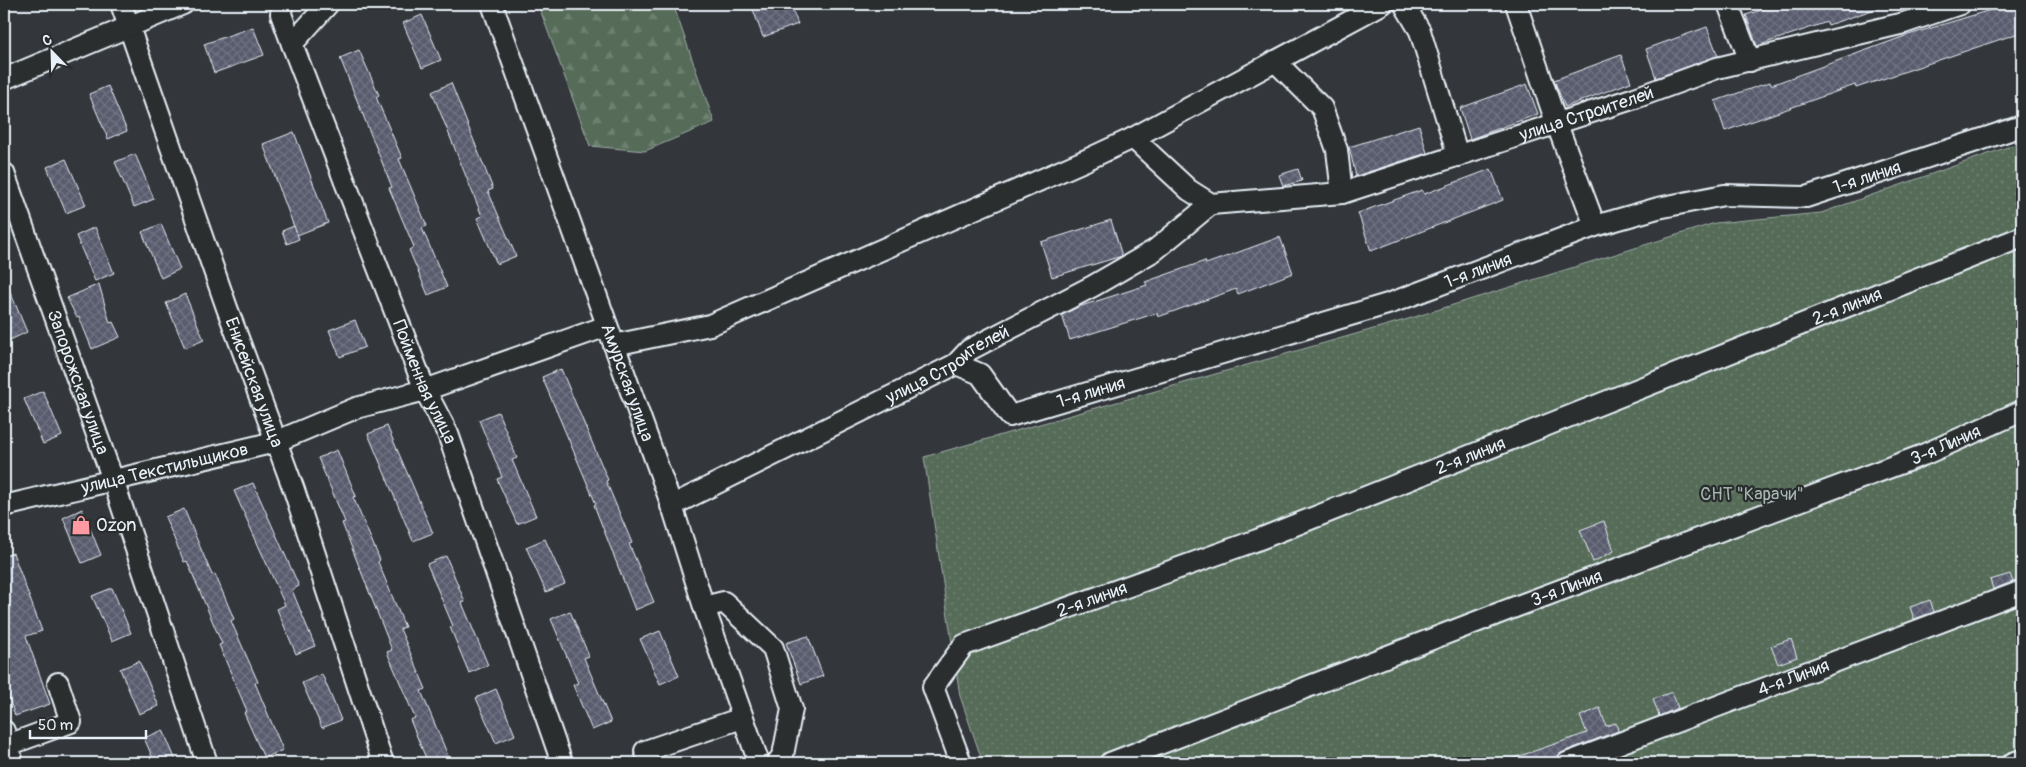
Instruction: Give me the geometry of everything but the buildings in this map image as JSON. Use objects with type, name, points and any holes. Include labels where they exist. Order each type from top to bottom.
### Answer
[{"type":"street","name":"Енисейская улица","points":[[121,4],[275,442],[294,490],[383,763]]},
{"type":"street","points":[[4,79],[128,25],[183,4]]},
{"type":"street","points":[[292,44],[328,4]]},
{"type":"street","name":"Амурская улица","points":[[492,4],[671,506],[742,718],[759,763]]},
{"type":"street","points":[[614,345],[710,325],[1132,138],[1382,4]]},
{"type":"street","points":[[1404,4],[1420,30],[1458,156]]},
{"type":"street","points":[[1516,4],[1556,122],[1595,226]]},
{"type":"street","points":[[1728,4],[1750,61]]},
{"type":"street","name":"улица Строителей","points":[[671,506],[956,364],[969,350],[1093,286],[1155,250],[1211,204],[1342,193],[1556,122],[1635,98],[1717,68],[1904,23],[1960,4]]},
{"type":"street","name":"Пойменная улица","points":[[277,7],[425,390],[448,434],[562,763]]},
{"type":"street","points":[[1275,61],[1322,108],[1337,150],[1342,193]]},
{"type":"street","name":"1-я линия","points":[[956,364],[980,374],[1010,416],[1390,303],[1595,226],[1658,208],[1724,195],[1806,197],[2022,126]]},
{"type":"street","points":[[1132,138],[1189,190],[1211,204]]},
{"type":"street","name":"Запорожская улица","points":[[4,173],[112,480],[207,763]]},
{"type":"street","name":"2-я линия","points":[[961,763],[933,687],[964,646],[1257,540],[2022,237]]},
{"type":"street","name":"улица Текстильщиков","points":[[4,506],[275,442],[356,408],[425,390],[607,326]]},
{"type":"street","name":"3-я Линия","points":[[1110,763],[1515,607],[1923,455],[2022,410]]},
{"type":"street","name":"4-я Линия","points":[[1567,763],[2022,591]]},
{"type":"street","points":[[704,607],[724,602],[773,648],[792,708],[783,755],[777,763]]},
{"type":"street","points":[[8,746],[71,722],[58,683]]},
{"type":"street","points":[[645,751],[742,718]]},
{"type":"street","points":[[2013,763],[2022,760]]},
{"type":"green space","points":[[538,4],[673,4],[714,122],[645,151],[590,146]]},
{"type":"green space","name":"СНТ \"Карачи\"","points":[[2022,142],[2022,763],[983,763],[960,696],[924,457],[1405,320],[1715,223],[1821,213]]},
{"type":"place","name":"Ozon","points":[[81,525]]}]
